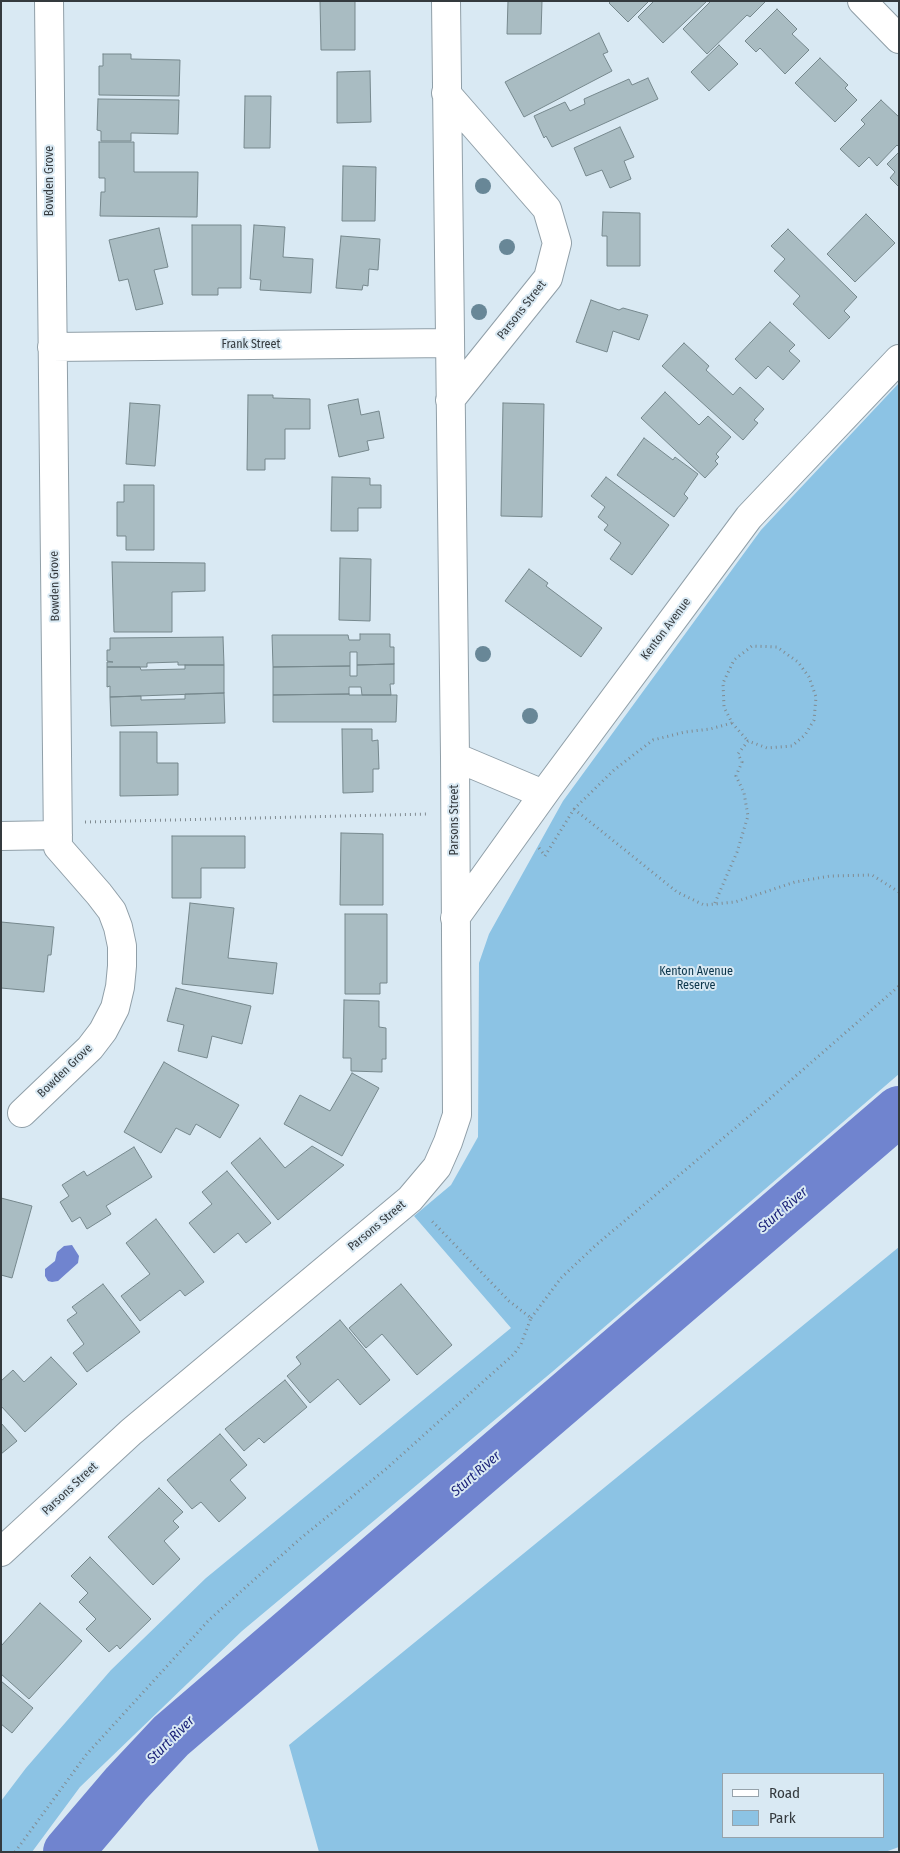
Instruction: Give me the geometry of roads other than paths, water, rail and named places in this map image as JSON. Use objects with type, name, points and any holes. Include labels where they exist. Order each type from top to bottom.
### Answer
[{"type":"street","name":"Bowden Grove","points":[[22,1113],[90,1048],[103,1031],[115,1008],[120,987],[122,946],[112,911],[89,881],[58,847],[49,1]]},
{"type":"street","name":"Parsons Street","points":[[1,1552],[132,1432],[410,1199],[437,1167],[457,1115],[455,757],[446,1]]},
{"type":"street","points":[[862,1],[899,39]]},
{"type":"street","name":"Parsons Street","points":[[446,93],[547,209],[557,242],[548,278],[450,400]]},
{"type":"street","name":"Frank Street","points":[[52,347],[450,343]]},
{"type":"street","name":"Kenton Avenue","points":[[455,918],[546,791],[749,517],[899,359]]},
{"type":"street","points":[[455,757],[546,791]]},
{"type":"street","points":[[1,836],[58,836]]},
{"type":"water","points":[[72,1245],[79,1256],[78,1263],[58,1281],[48,1281],[45,1276],[45,1269],[55,1261],[57,1252],[64,1246]]},
{"type":"waterway","name":"Sturt River","points":[[68,1852],[126,1784],[171,1736],[899,1111]]},
{"type":"park label","name":"Kenton Avenue Reserve","points":[[696,979]]}]
